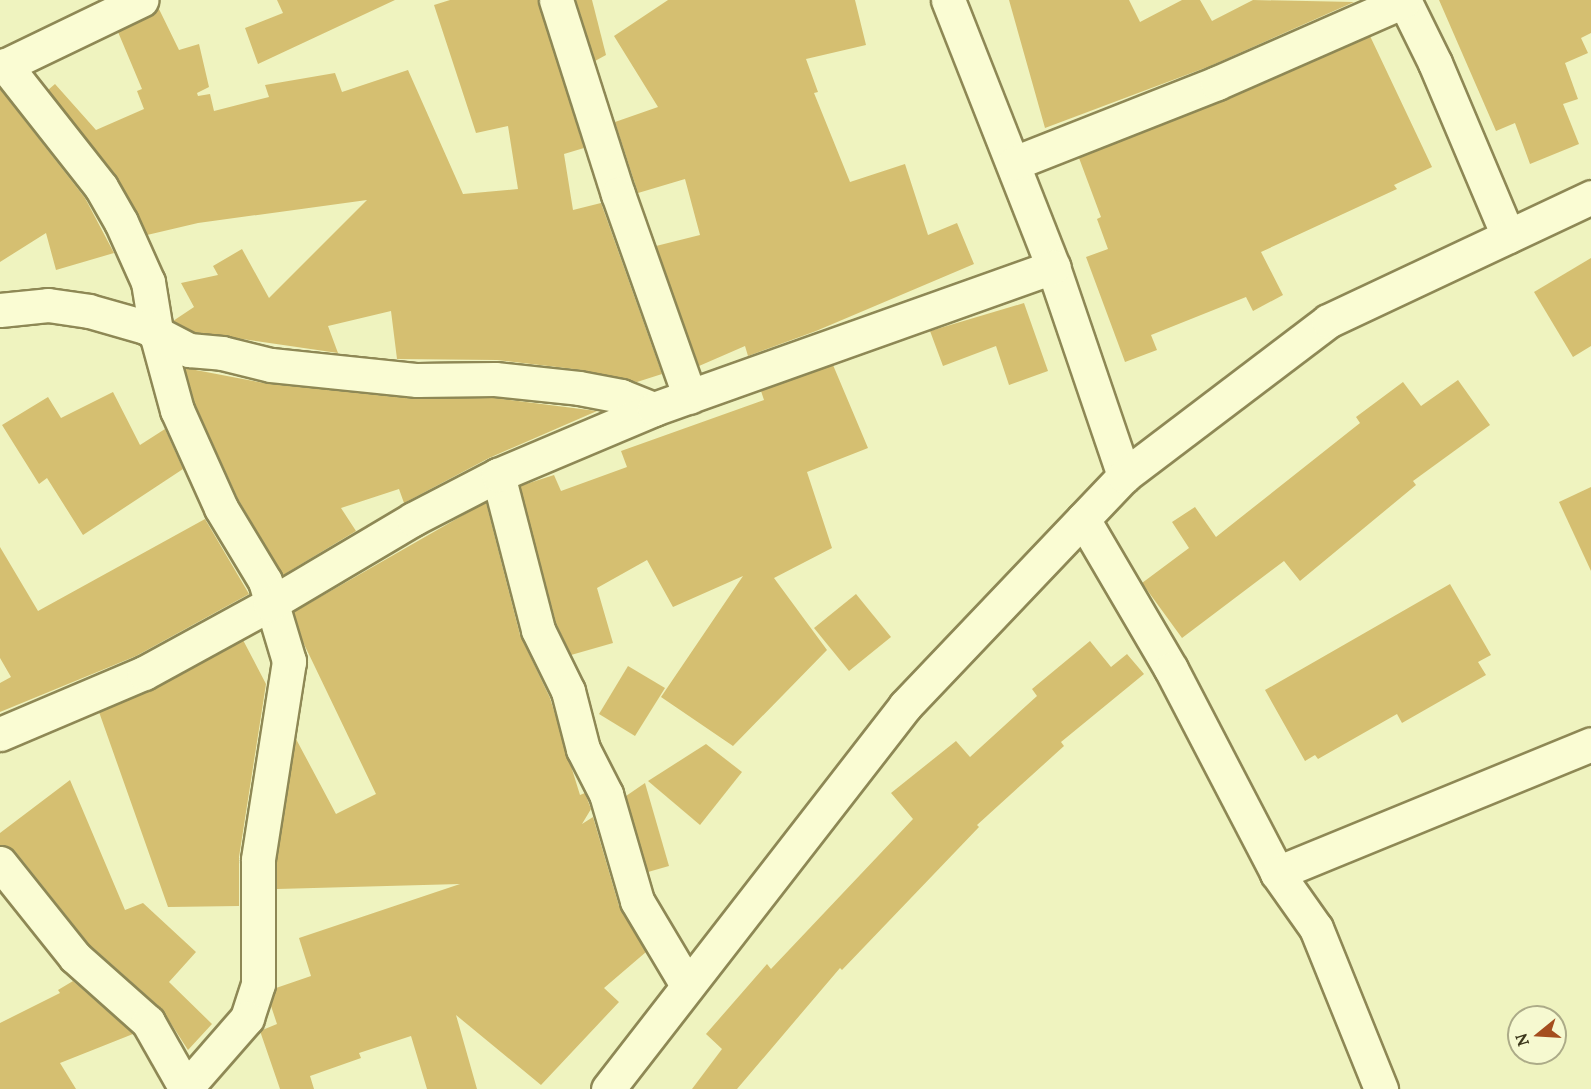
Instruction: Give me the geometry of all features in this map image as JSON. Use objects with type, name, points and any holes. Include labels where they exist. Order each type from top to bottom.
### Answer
[{"type":"street","points":[[0,863],[75,957],[148,1022],[185,1088],[247,1018],[258,984],[258,860],[289,661],[270,604],[265,581],[221,508],[177,410],[157,336],[148,282],[121,222],[100,187],[3,66],[141,0]]},
{"type":"street","points":[[556,0],[618,194],[690,397]]},
{"type":"street","points":[[948,0],[1053,267],[1124,477]]},
{"type":"street","points":[[1014,163],[1216,83],[1404,1],[1435,63],[1508,236]]},
{"type":"street","points":[[608,1089],[905,706],[1124,477],[1328,321],[1591,197]]},
{"type":"street","points":[[0,734],[144,673],[270,604],[413,519],[498,475],[654,409],[1053,267]]},
{"type":"street","points":[[0,310],[48,305],[69,307],[145,327],[157,336],[189,350],[258,359],[271,365],[417,380],[495,379],[579,388],[621,396],[654,409]]},
{"type":"street","points":[[498,475],[538,630],[568,691],[583,748],[606,794],[637,901],[687,985]]},
{"type":"street","points":[[1083,519],[1171,669],[1277,873],[1316,928],[1381,1089]]},
{"type":"street","points":[[1277,873],[1591,744]]},
{"type":"building","points":[[277,0],[395,0],[258,64],[245,28],[283,13]]},
{"type":"building","points":[[450,0],[538,0],[584,148],[564,154],[573,210],[601,203],[662,374],[637,382],[582,370],[497,360],[397,359],[391,311],[328,326],[338,353],[194,332],[173,321],[194,307],[181,283],[218,275],[213,266],[242,249],[269,298],[367,200],[198,223],[147,235],[116,175],[48,90],[55,84],[96,130],[144,109],[137,91],[142,89],[118,32],[149,17],[158,7],[179,50],[199,44],[209,87],[197,93],[198,96],[210,94],[214,111],[269,97],[265,85],[335,73],[342,92],[408,70],[463,194],[518,189],[508,126],[476,133],[434,5]]},
{"type":"building","points":[[576,0],[592,0],[606,55],[595,61]]},
{"type":"building","points":[[668,0],[855,0],[866,45],[806,59],[818,92],[814,93],[850,182],[905,164],[928,235],[957,223],[974,264],[816,331],[748,356],[745,346],[699,366],[656,246],[700,235],[685,179],[638,193],[615,122],[658,107],[614,36]]},
{"type":"building","points":[[1009,0],[1129,0],[1140,22],[1182,0],[1200,0],[1212,21],[1253,0],[1354,2],[1210,66],[1045,128]]},
{"type":"building","points":[[1439,0],[1591,0],[1591,33],[1581,38],[1588,53],[1565,63],[1578,99],[1563,104],[1579,144],[1530,164],[1515,123],[1496,131]]},
{"type":"building","points":[[1370,36],[1432,167],[1394,185],[1397,189],[1261,252],[1283,295],[1253,311],[1246,297],[1151,335],[1157,350],[1125,362],[1086,257],[1108,249],[1097,219],[1101,217],[1079,158]]},
{"type":"building","points":[[0,89],[85,198],[114,253],[56,270],[46,233],[0,262]]},
{"type":"building","points":[[1591,258],[1591,346],[1573,357],[1534,292]]},
{"type":"building","points":[[1024,303],[1048,371],[1009,385],[996,346],[943,366],[930,331]]},
{"type":"building","points":[[833,365],[868,448],[807,472],[832,548],[774,578],[827,650],[733,746],[661,697],[743,576],[673,607],[647,560],[597,588],[613,643],[571,655],[556,623],[520,486],[554,475],[561,491],[627,467],[621,451],[764,400],[761,391]]},
{"type":"building","points":[[185,368],[269,384],[415,399],[494,398],[597,411],[489,458],[404,503],[399,489],[341,508],[356,531],[283,575],[238,499],[195,404]]},
{"type":"building","points":[[1458,380],[1490,425],[1413,481],[1416,485],[1300,581],[1284,561],[1182,638],[1142,583],[1189,548],[1172,522],[1195,507],[1216,537],[1360,423],[1356,417],[1403,382],[1421,406]]},
{"type":"building","points":[[113,392],[140,445],[165,429],[183,469],[83,535],[47,478],[39,484],[2,425],[48,397],[61,418]]},
{"type":"building","points":[[1591,487],[1591,571],[1559,502]]},
{"type":"building","points":[[486,502],[520,635],[550,698],[580,795],[585,793],[591,809],[582,824],[593,817],[619,906],[646,952],[604,988],[619,1002],[541,1085],[456,1015],[477,1089],[427,1089],[411,1036],[359,1053],[361,1058],[310,1076],[314,1089],[280,1089],[260,1031],[277,1024],[271,1006],[276,988],[311,976],[299,938],[460,884],[277,889],[277,861],[296,739],[336,814],[376,794],[303,642],[294,612]]},
{"type":"building","points":[[205,519],[249,594],[136,656],[0,712],[0,683],[11,677],[0,658],[0,547],[38,611]]},
{"type":"building","points":[[1450,584],[1491,655],[1478,662],[1486,675],[1402,723],[1397,714],[1318,759],[1315,755],[1305,761],[1265,690]]},
{"type":"building","points":[[856,594],[891,637],[849,671],[814,628]]},
{"type":"building","points":[[243,640],[266,684],[239,857],[239,906],[168,907],[99,712],[153,689]]},
{"type":"building","points":[[1090,641],[1111,667],[1127,654],[1144,674],[1061,742],[1064,746],[977,825],[979,827],[842,970],[840,968],[737,1089],[692,1089],[722,1049],[706,1034],[767,964],[771,969],[913,819],[891,793],[956,741],[970,757],[1037,696],[1032,689]]},
{"type":"building","points":[[628,666],[665,688],[635,736],[599,714]]},
{"type":"building","points":[[706,744],[742,772],[700,825],[648,781]]},
{"type":"building","points":[[70,780],[125,910],[143,903],[196,952],[169,982],[212,1024],[188,1050],[161,1008],[89,944],[15,851],[0,845],[0,833]]},
{"type":"building","points":[[645,783],[669,866],[648,872],[626,796]]},
{"type":"building","points":[[73,981],[133,1034],[60,1063],[76,1089],[0,1089],[0,1023],[60,993],[58,990]]}]
